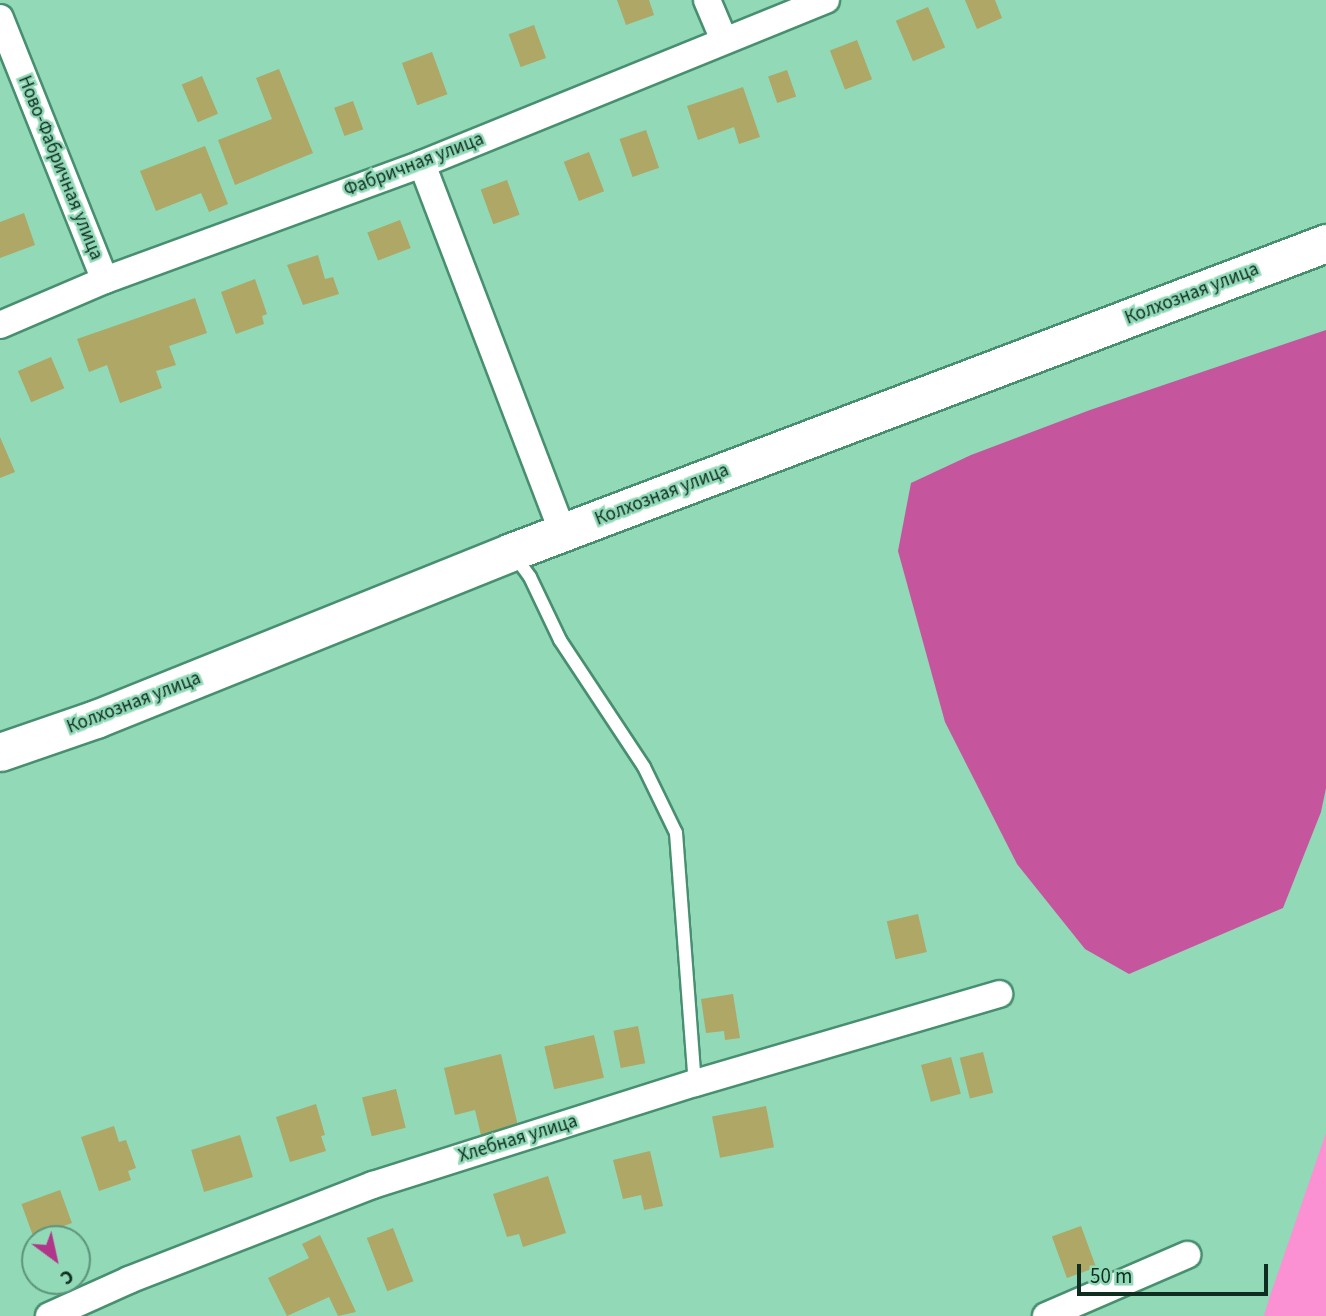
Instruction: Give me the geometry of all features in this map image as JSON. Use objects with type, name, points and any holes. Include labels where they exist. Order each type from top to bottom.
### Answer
[{"type":"street","points":[[707,0],[724,40]]},
{"type":"street","name":"Фабричная улица","points":[[0,325],[105,280],[422,164],[825,0]]},
{"type":"street","name":"Ново-Фабричная улица","points":[[0,18],[105,280]]},
{"type":"street","points":[[422,164],[563,533]]},
{"type":"street","name":"Колхозная улица","points":[[0,752],[109,714],[511,552],[1326,243]]},
{"type":"street","name":"Хлебная улица","points":[[49,1316],[129,1280],[373,1185],[695,1083],[999,994]]},
{"type":"street","points":[[1046,1316],[1187,1255]]},
{"type":"lane","points":[[511,552],[530,577],[561,640],[644,767],[676,833],[695,1083]]},
{"type":"shaded area","points":[[1326,330],[1326,788],[1321,812],[1283,908],[1129,974],[1085,949],[1017,864],[945,722],[898,551],[911,483],[971,455],[1090,410]]},
{"type":"shaded area","points":[[1326,1133],[1326,1316],[1264,1316],[1269,1299]]},
{"type":"building","points":[[617,0],[649,0],[654,15],[626,25]]},
{"type":"building","points":[[965,0],[995,0],[1002,18],[977,29]]},
{"type":"building","points":[[928,7],[945,48],[913,61],[896,21]]},
{"type":"building","points":[[534,25],[546,58],[521,67],[509,34]]},
{"type":"building","points":[[857,40],[872,79],[845,90],[830,50]]},
{"type":"building","points":[[432,52],[447,94],[417,105],[402,63]]},
{"type":"building","points":[[279,69],[313,153],[235,185],[218,140],[272,119],[256,78]]},
{"type":"building","points":[[787,70],[796,96],[777,103],[768,77]]},
{"type":"building","points":[[202,76],[218,114],[198,122],[182,85]]},
{"type":"building","points":[[743,87],[760,137],[739,144],[734,127],[698,140],[687,106]]},
{"type":"building","points":[[353,101],[363,129],[344,136],[334,108]]},
{"type":"building","points":[[646,130],[659,168],[633,177],[620,139]]},
{"type":"building","points":[[205,146],[228,204],[209,212],[201,193],[156,211],[140,171]]},
{"type":"building","points":[[589,152],[604,191],[579,201],[564,162]]},
{"type":"building","points":[[507,180],[520,215],[493,224],[481,190]]},
{"type":"building","points":[[24,213],[35,245],[0,258],[0,222]]},
{"type":"building","points":[[400,220],[411,248],[378,261],[367,233]]},
{"type":"building","points":[[318,255],[325,279],[333,277],[339,294],[303,305],[287,265]]},
{"type":"building","points":[[255,279],[267,314],[262,316],[264,324],[236,334],[221,292]]},
{"type":"building","points":[[195,298],[207,333],[169,346],[176,365],[156,371],[162,388],[120,403],[107,365],[89,372],[77,339]]},
{"type":"building","points":[[51,357],[64,388],[31,402],[18,371]]},
{"type":"building","points":[[0,437],[15,472],[0,478]]},
{"type":"building","points":[[918,914],[927,952],[896,959],[887,921]]},
{"type":"building","points":[[733,994],[740,1038],[725,1040],[724,1031],[706,1033],[701,999]]},
{"type":"building","points":[[638,1026],[645,1063],[621,1068],[613,1031]]},
{"type":"building","points":[[594,1035],[604,1078],[554,1089],[544,1046]]},
{"type":"building","points":[[983,1052],[993,1093],[970,1099],[960,1058]]},
{"type":"building","points":[[501,1054],[518,1126],[481,1135],[475,1110],[455,1115],[444,1068]]},
{"type":"building","points":[[951,1057],[961,1094],[931,1102],[921,1065]]},
{"type":"building","points":[[396,1089],[406,1128],[372,1136],[362,1097]]},
{"type":"building","points":[[316,1104],[325,1135],[321,1136],[326,1151],[290,1162],[276,1117]]},
{"type":"building","points":[[766,1106],[774,1147],[720,1158],[712,1116]]},
{"type":"building","points":[[114,1126],[119,1142],[126,1140],[136,1168],[128,1171],[131,1180],[99,1191],[81,1137]]},
{"type":"building","points":[[240,1135],[253,1177],[204,1192],[191,1150]]},
{"type":"building","points":[[650,1151],[663,1206],[644,1210],[641,1195],[623,1199],[613,1160]]},
{"type":"building","points":[[548,1176],[566,1233],[523,1247],[519,1234],[507,1237],[493,1194]]},
{"type":"building","points":[[60,1190],[72,1223],[29,1225],[21,1204]]},
{"type":"building","points":[[1081,1226],[1096,1267],[1067,1278],[1052,1237]]},
{"type":"building","points":[[393,1228],[413,1281],[387,1291],[367,1238]]},
{"type":"building","points":[[320,1235],[356,1312],[338,1316],[329,1297],[287,1316],[268,1278],[309,1258],[302,1244]]}]
